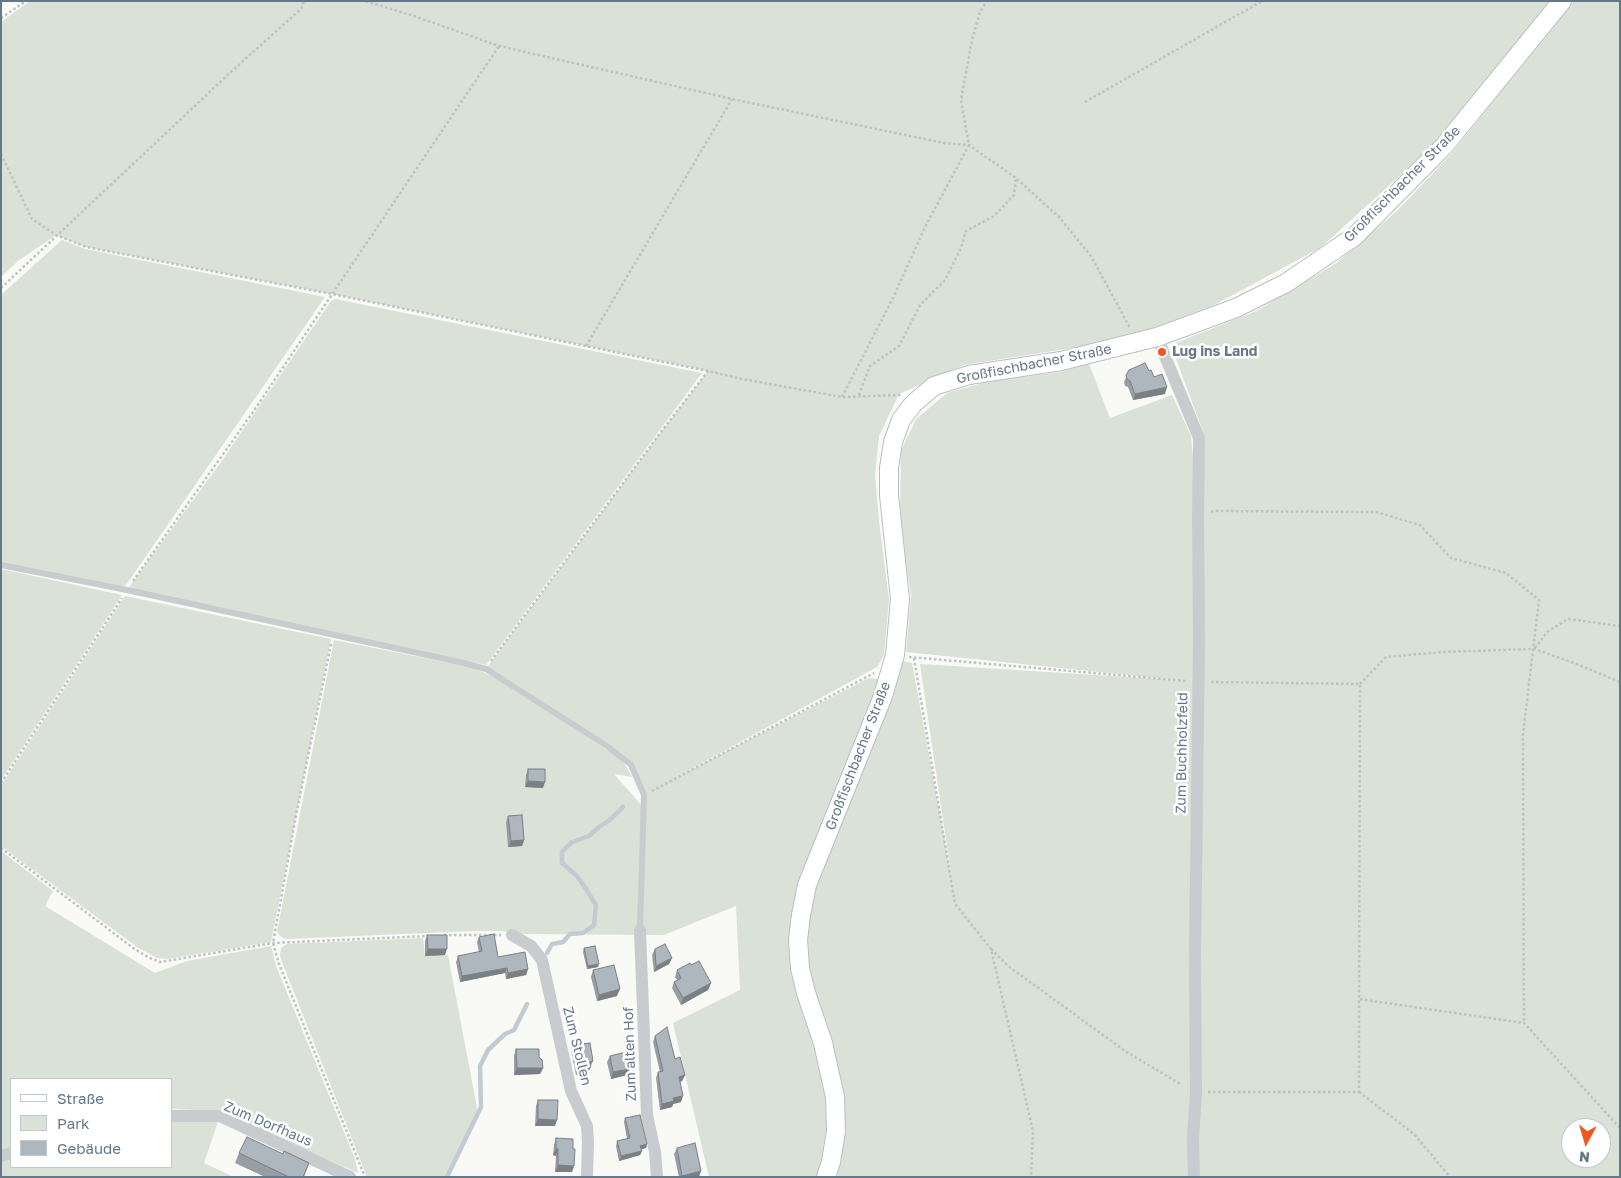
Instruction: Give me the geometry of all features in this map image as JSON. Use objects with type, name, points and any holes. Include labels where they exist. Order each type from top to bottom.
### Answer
[{"type":"main road","name":"Großfischbacher Straße","points":[[826,1177],[831,1162],[836,1131],[835,1097],[823,1043],[806,993],[800,968],[798,940],[800,916],[807,885],[883,696],[895,655],[900,599],[889,495],[889,468],[901,420],[914,404],[934,386],[969,375],[1061,361],[1157,338],[1236,308],[1286,283],[1355,236],[1444,146],[1562,1]]},
{"type":"street","name":"Zum Buchholzfeld","points":[[1157,338],[1199,438],[1194,1177]]},
{"type":"street","name":"Zum alten Hof","points":[[640,930],[647,1115],[655,1152],[657,1177]]},
{"type":"street","name":"Zum Stollen","points":[[512,935],[531,946],[542,960],[571,1091],[587,1126],[587,1177]]},
{"type":"street","name":"Zum Dorfhaus","points":[[172,1116],[220,1116],[350,1177]]},
{"type":"lane","points":[[1,565],[127,590],[486,668],[620,755],[631,765],[644,795],[640,930]]},
{"type":"path","points":[[1,18],[26,1]]},
{"type":"path","points":[[1,288],[232,71],[292,18],[301,9],[304,1]]},
{"type":"path","points":[[366,1],[499,46],[732,99],[944,143],[969,145],[1016,178],[1059,217],[1091,256],[1138,342]]},
{"type":"path","points":[[842,397],[893,298],[924,229],[969,145],[961,100],[972,40],[980,12],[987,1]]},
{"type":"path","points":[[1085,102],[1262,1]]},
{"type":"path","points":[[1,783],[127,590],[253,412],[499,46]]},
{"type":"path","points":[[586,346],[732,99]]},
{"type":"path","points":[[1,154],[32,219],[56,235],[86,248],[332,294],[742,379],[842,397],[902,395],[914,404]]},
{"type":"path","points":[[859,395],[870,366],[900,346],[920,305],[945,280],[961,248],[966,231],[994,216],[1014,195],[1016,178]]},
{"type":"path","points":[[486,668],[708,371]]},
{"type":"path","points":[[1198,517],[1214,510],[1376,512],[1420,525],[1451,558],[1506,573],[1539,600],[1523,734],[1524,1023]]},
{"type":"path","points":[[1534,649],[1547,632],[1568,618],[1620,626]]},
{"type":"path","points":[[333,635],[296,815],[273,943],[278,964],[365,1177]]},
{"type":"path","points":[[1359,1092],[1360,684],[1386,657],[1442,652],[1534,649],[1620,682]]},
{"type":"path","points":[[1360,684],[1198,682],[914,658],[956,904],[991,949],[1008,966],[1126,1051],[1196,1093],[1359,1092],[1414,1134],[1450,1177]]},
{"type":"path","points":[[644,795],[878,671],[890,673]]},
{"type":"path","points":[[1,848],[150,958],[160,962],[273,943],[430,936]]},
{"type":"path","points":[[440,936],[512,935]]},
{"type":"path","points":[[991,949],[1033,1131],[1031,1177]]},
{"type":"path","points":[[1359,999],[1524,1023],[1620,1128]]},
{"type":"green space","points":[[30,1],[1550,1],[1436,143],[1320,248],[1214,305],[1142,332],[1097,344],[964,365],[899,394],[879,436],[875,475],[889,600],[884,655],[877,667],[669,781],[869,678],[878,679],[884,696],[896,685],[902,661],[912,663],[952,880],[920,664],[1176,680],[906,652],[911,596],[900,522],[901,451],[916,419],[947,393],[986,382],[1059,372],[1089,364],[1110,418],[1172,395],[1191,436],[1198,517],[1199,623],[1205,437],[1171,345],[1256,311],[1335,264],[1398,210],[1452,153],[1574,1],[1620,1],[1620,1177],[709,1177],[673,1023],[740,990],[736,906],[664,935],[516,934],[502,931],[473,931],[287,939],[281,937],[277,932],[334,640],[470,667],[502,681],[618,757],[632,777],[614,774],[643,807],[644,795],[631,765],[486,669],[708,371],[332,294],[86,247],[56,235],[18,261],[1,277],[1,22]]},
{"type":"green space","points":[[62,240],[85,249],[325,297],[126,585],[121,587],[1,563],[1,295]]},
{"type":"green space","points":[[335,299],[702,373],[486,665],[127,590],[219,465],[331,301]]},
{"type":"green space","points":[[1,569],[122,595],[1,780]]},
{"type":"green space","points":[[125,596],[331,639],[271,942],[168,959],[157,958],[137,947],[1,846],[1,786]]},
{"type":"green space","points":[[1,851],[53,891],[45,906],[155,973],[187,961],[271,946],[276,966],[355,1159],[358,1173],[215,1111],[172,1109],[172,1078],[10,1078],[10,1150],[1,1154]]},
{"type":"green space","points":[[423,938],[425,955],[448,955],[478,1113],[446,1177],[367,1177],[282,962],[281,948],[287,944]]},
{"type":"green space","points":[[172,1116],[220,1116],[204,1163],[234,1177],[1,1177],[1,1156],[10,1153],[10,1168],[172,1168]]},
{"type":"building","points":[[1145,363],[1154,377],[1162,374],[1167,387],[1135,394],[1126,375],[1129,370]]},
{"type":"building","points":[[528,769],[545,769],[545,782],[528,781]]},
{"type":"building","points":[[522,815],[524,840],[511,841],[508,816]]},
{"type":"building","points":[[494,934],[498,957],[525,952],[528,969],[508,973],[507,968],[462,976],[458,956],[482,951],[479,937]]},
{"type":"building","points":[[427,935],[447,935],[447,949],[428,949]]},
{"type":"building","points":[[665,944],[672,958],[656,966],[655,949]]},
{"type":"building","points":[[595,946],[599,964],[588,966],[584,948]]},
{"type":"building","points":[[699,961],[711,983],[683,998],[674,982],[681,978],[677,970],[690,963],[691,965]]},
{"type":"building","points":[[614,965],[620,989],[599,995],[593,970]]},
{"type":"building","points":[[667,1027],[675,1059],[680,1057],[685,1075],[679,1077],[683,1096],[673,1098],[674,1101],[662,1104],[658,1072],[663,1071],[655,1036]]},
{"type":"building","points":[[590,1043],[593,1061],[590,1062],[590,1068],[578,1069],[573,1045]]},
{"type":"building","points":[[516,1049],[539,1049],[539,1057],[542,1060],[543,1068],[517,1068]]},
{"type":"building","points":[[626,1052],[630,1069],[613,1072],[610,1056]]},
{"type":"building","points":[[538,1100],[558,1100],[557,1120],[538,1119]]},
{"type":"building","points":[[640,1115],[647,1144],[640,1146],[642,1151],[621,1156],[617,1141],[630,1138],[625,1118]]},
{"type":"building","points":[[247,1137],[283,1154],[284,1151],[309,1163],[303,1177],[289,1177],[239,1153]]},
{"type":"building","points":[[556,1138],[573,1139],[573,1149],[575,1149],[574,1166],[558,1165]]},
{"type":"building","points":[[695,1143],[701,1171],[682,1176],[677,1148]]},
{"type":"waterway","points":[[547,953],[552,944],[563,942],[570,934],[583,933],[594,925],[596,905],[577,876],[562,863],[562,852],[572,842],[589,836],[623,807]]},
{"type":"waterway","points":[[447,1177],[481,1107],[480,1066],[488,1050],[505,1034],[514,1030],[527,1004]]},
{"type":"place","name":"Lug ins Land","points":[[1162,352]]}]
